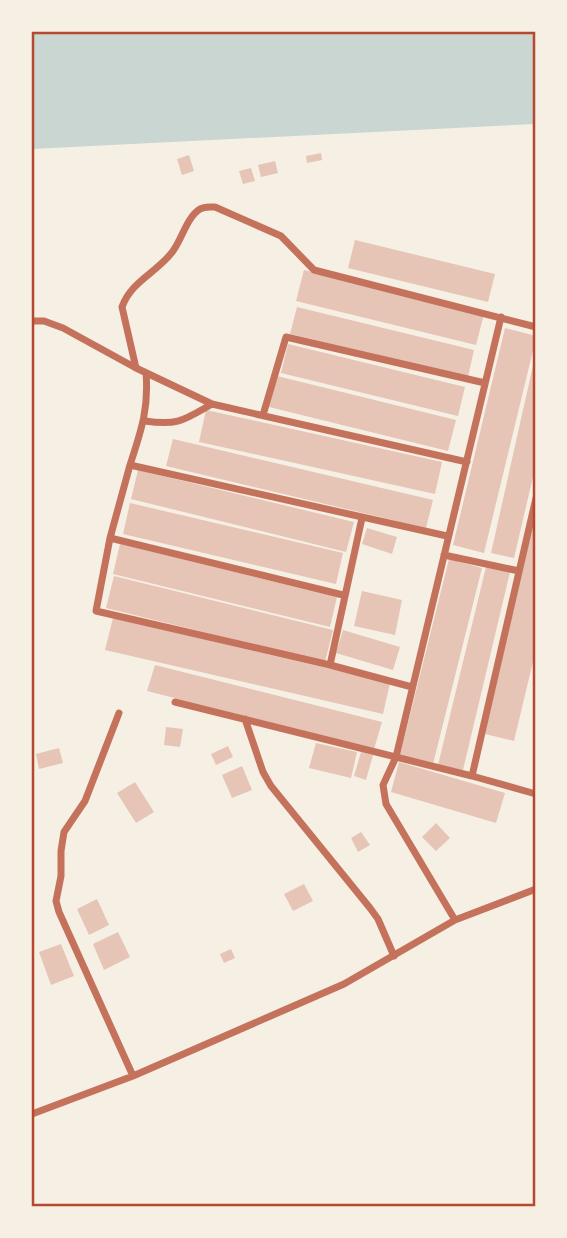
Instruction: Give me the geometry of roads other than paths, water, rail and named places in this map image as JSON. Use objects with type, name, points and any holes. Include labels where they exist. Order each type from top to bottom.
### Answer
[{"type":"street","points":[[135,368],[122,307],[125,297],[174,250],[197,211],[205,206],[281,236],[314,270],[536,327]]},
{"type":"street","points":[[454,920],[386,804],[383,785],[396,757],[501,317]]},
{"type":"street","points":[[32,321],[44,321],[63,328],[135,368],[212,404],[467,462]]},
{"type":"street","points":[[263,415],[286,337],[485,383]]},
{"type":"street","points":[[146,373],[148,397],[145,421],[110,538],[96,611],[330,665],[412,687]]},
{"type":"street","points":[[145,421],[167,425],[212,404]]},
{"type":"street","points":[[130,465],[447,536]]},
{"type":"street","points":[[472,776],[536,498]]},
{"type":"street","points":[[330,665],[362,518]]},
{"type":"street","points":[[110,538],[344,595]]},
{"type":"street","points":[[443,555],[519,571]]},
{"type":"street","points":[[175,702],[536,794]]},
{"type":"street","points":[[119,713],[85,800],[69,820],[64,832],[57,901],[59,912],[133,1076]]},
{"type":"street","points":[[245,719],[263,772],[271,786],[378,919],[394,956]]},
{"type":"street","points":[[32,1114],[133,1076],[344,984],[454,920],[536,889]]}]
